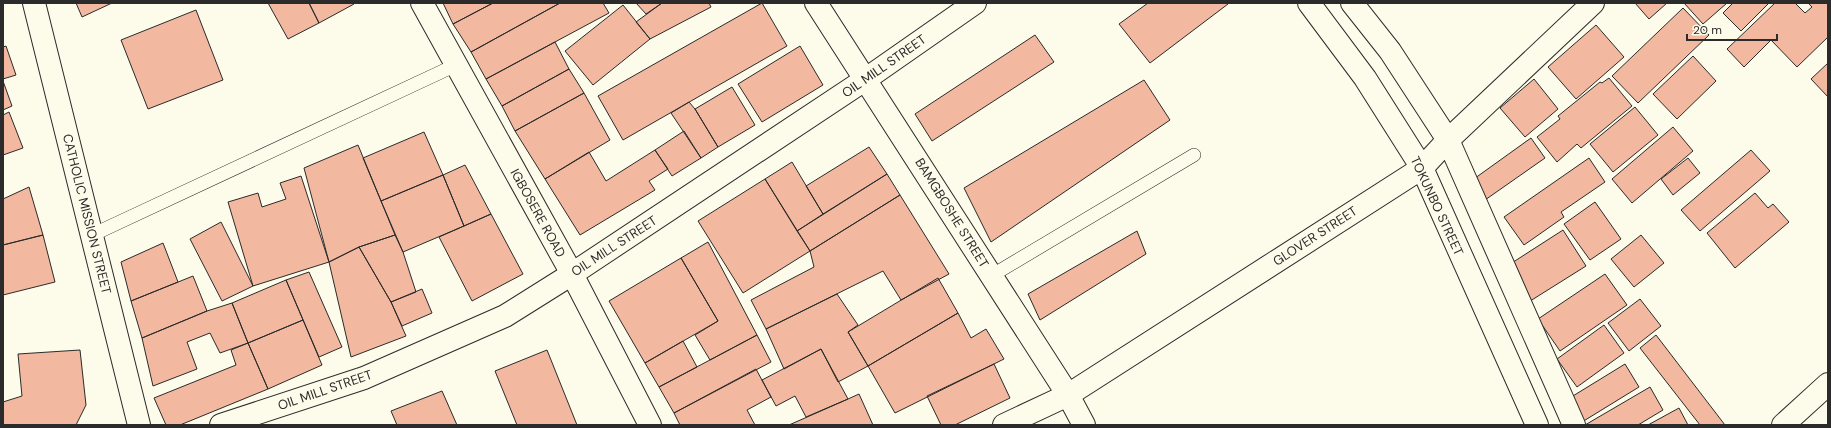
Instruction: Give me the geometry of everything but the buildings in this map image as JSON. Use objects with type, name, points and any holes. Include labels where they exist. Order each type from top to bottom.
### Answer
[{"type":"street","name":"CATHOLIC MISSION STREET","points":[[34,3],[139,425]]},
{"type":"street","name":"IGBOSERE ROAD","points":[[422,3],[572,274],[650,425]]},
{"type":"street","name":"BAMGBOSHE STREET","points":[[816,3],[1068,395],[1084,425]]},
{"type":"street","name":"OIL MILL STREET","points":[[221,425],[364,378],[505,316],[572,274],[866,79],[975,3]]},
{"type":"street","name":"TOKUNBO STREET","points":[[1309,3],[1365,78],[1422,168],[1537,425]]},
{"type":"street","points":[[1352,3],[1390,51],[1448,140],[1574,425]]},
{"type":"street","name":"GLOVER STREET","points":[[1004,425],[1068,395],[1422,168],[1448,140],[1593,3]]},
{"type":"street","points":[[1783,425],[1828,384]]},
{"type":"lane","points":[[92,235],[456,65]]},
{"type":"lane","points":[[991,276],[1194,155]]}]
